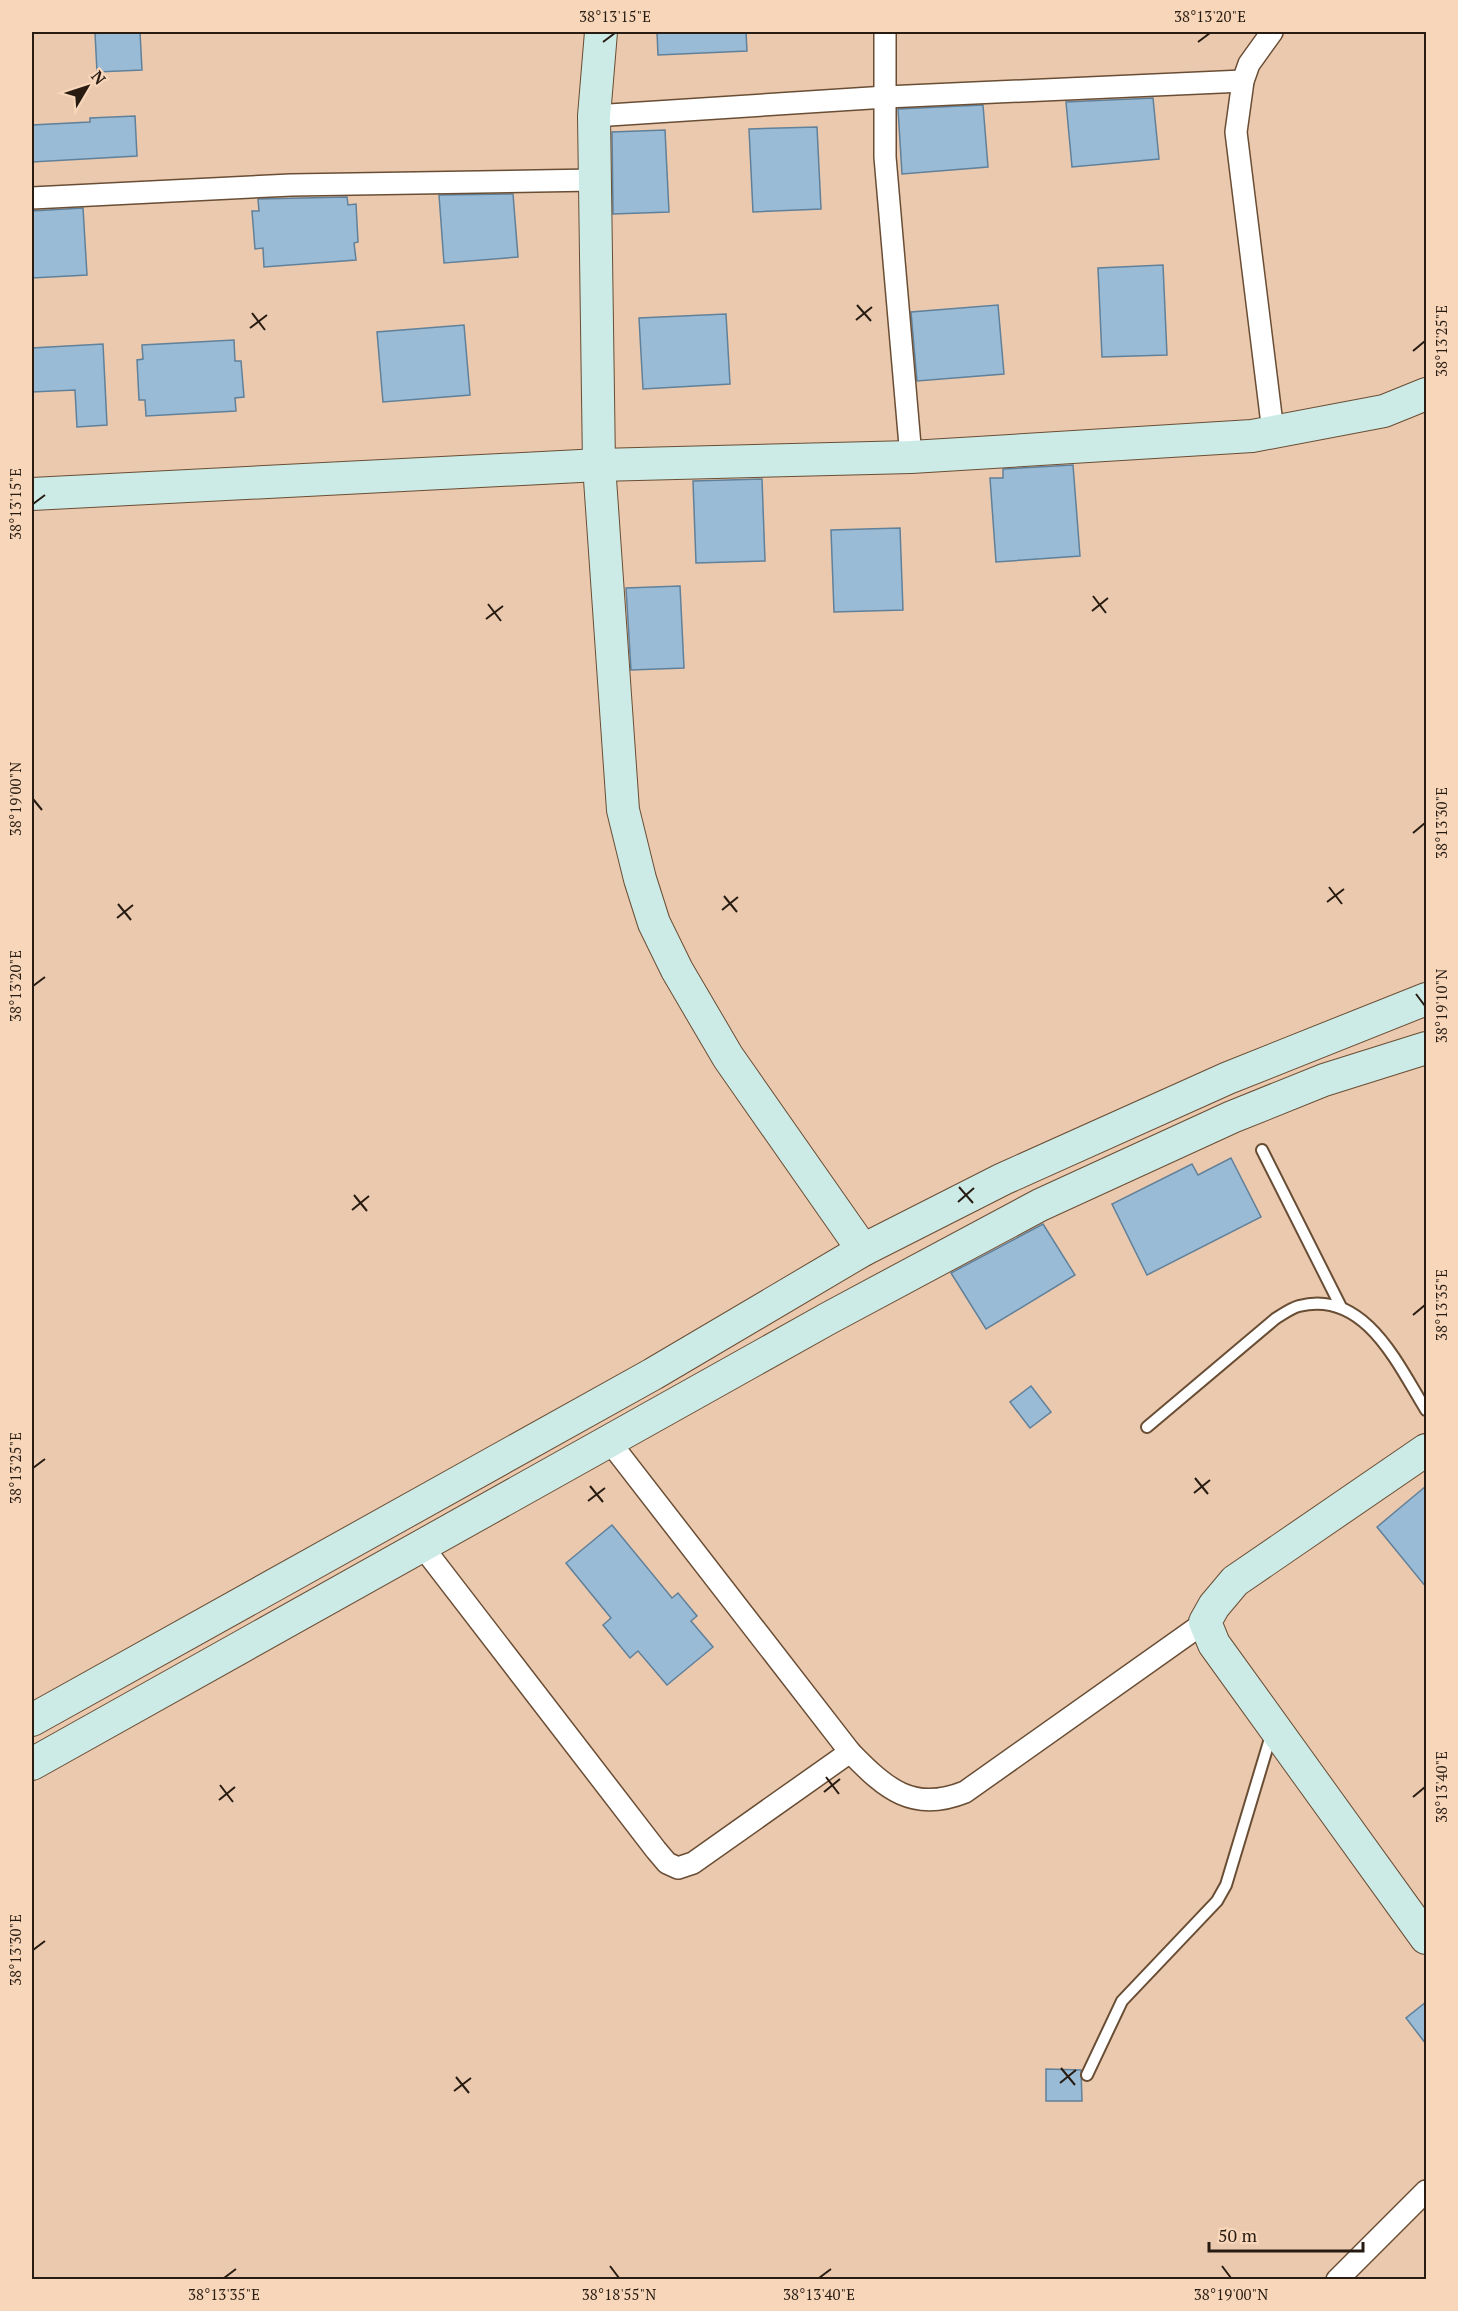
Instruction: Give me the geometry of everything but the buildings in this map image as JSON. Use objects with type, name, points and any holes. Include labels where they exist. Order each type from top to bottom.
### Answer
[{"type":"street","points":[[601,32],[594,116],[598,465],[623,810],[640,879],[654,923],[728,1057],[863,1250]]},
{"type":"street","points":[[885,32],[885,157],[911,457]]},
{"type":"street","points":[[1272,32],[1249,64],[1243,81],[1236,132],[1273,432]]},
{"type":"street","points":[[594,116],[886,97],[1243,81]]},
{"type":"street","points":[[32,198],[291,185],[594,180]]},
{"type":"street","points":[[32,494],[598,465],[911,457],[1252,436],[1384,411],[1426,394]]},
{"type":"street","points":[[32,1720],[653,1374],[863,1250],[1003,1179],[1185,1097],[1426,999]]},
{"type":"street","points":[[32,1764],[609,1441],[1040,1205],[1232,1117],[1314,1084],[1426,1048]]},
{"type":"street","points":[[609,1441],[850,1752],[877,1780],[902,1795],[920,1801],[944,1800],[965,1792],[1205,1622],[1214,1606],[1235,1581],[1426,1450]]},
{"type":"street","points":[[422,1546],[661,1856],[678,1868],[693,1863],[850,1752]]},
{"type":"street","points":[[1205,1622],[1214,1644],[1426,1938]]},
{"type":"street","points":[[1337,2280],[1426,2191]]},
{"type":"lane","points":[[1263,1150],[1341,1307]]},
{"type":"lane","points":[[1147,1427],[1275,1319],[1297,1306],[1319,1302],[1341,1307],[1361,1319],[1381,1338],[1426,1410]]},
{"type":"lane","points":[[1087,2075],[1122,2001],[1217,1901],[1226,1886],[1274,1726]]}]
